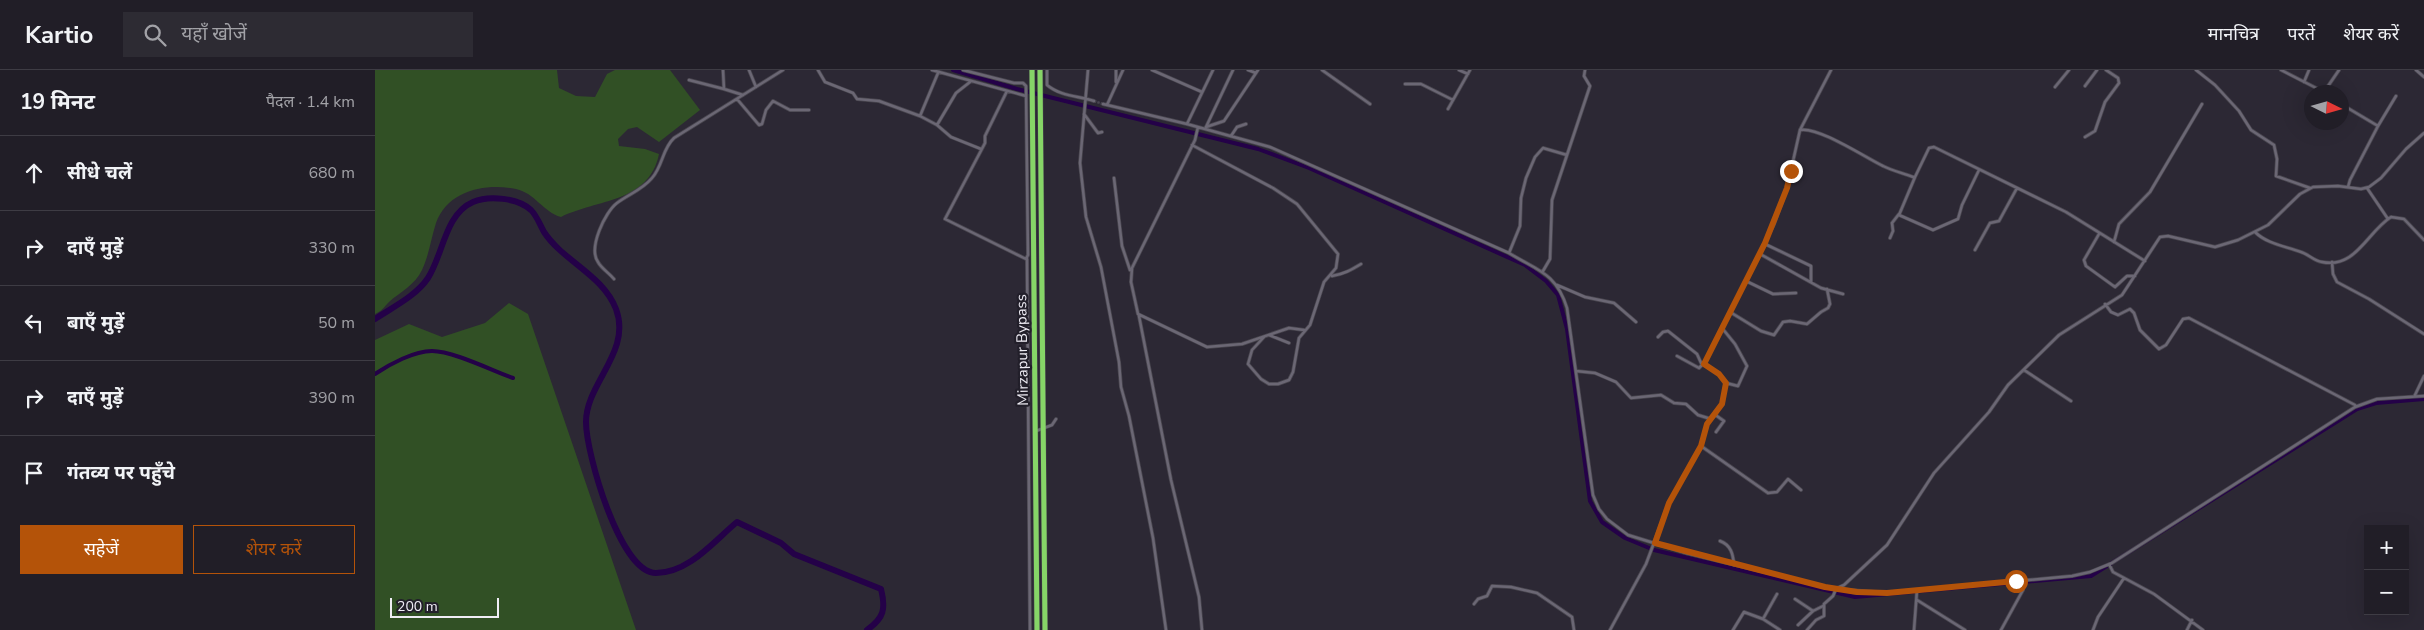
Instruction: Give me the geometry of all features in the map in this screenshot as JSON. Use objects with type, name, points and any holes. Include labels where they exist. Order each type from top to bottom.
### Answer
[{"type":"highway","name":"Mirzapur Bypass","points":[[1032,70],[1037,630]]},
{"type":"highway","name":"Mirzapur Bypass","points":[[1040,70],[1045,630]]},
{"type":"street","points":[[723,70],[724,89]]},
{"type":"street","points":[[749,70],[756,87]]},
{"type":"street","points":[[614,278],[597,261],[594,248],[601,227],[616,204],[642,188],[653,177],[668,144],[675,138],[783,70]]},
{"type":"street","points":[[818,70],[829,84],[853,93],[857,100],[879,101],[920,116],[937,125],[951,137],[982,149]]},
{"type":"street","points":[[932,70],[970,82],[1027,95]]},
{"type":"street","points":[[963,70],[1014,83],[1023,83],[1026,86],[1030,630]]},
{"type":"street","points":[[1047,70],[1048,86],[1059,93],[1094,101]]},
{"type":"street","points":[[1087,70],[1080,163],[1086,217],[1100,260],[1119,362],[1123,395],[1129,416],[1153,538],[1167,630]]},
{"type":"street","points":[[1115,83],[1116,70]]},
{"type":"street","points":[[1107,105],[1115,83],[1123,70]]},
{"type":"street","points":[[1152,70],[1203,92]]},
{"type":"street","points":[[1187,124],[1213,70]]},
{"type":"street","points":[[1205,128],[1233,70]]},
{"type":"street","points":[[1205,128],[1224,121],[1257,72],[1248,70]]},
{"type":"street","points":[[1321,70],[1370,104]]},
{"type":"street","points":[[1459,70],[1468,74]]},
{"type":"street","points":[[1448,109],[1470,70]]},
{"type":"street","points":[[1543,271],[1550,259],[1551,206],[1590,86],[1590,82],[1584,76],[1585,70]]},
{"type":"street","points":[[1677,356],[1699,368],[1711,355],[1722,328],[1765,244],[1787,188],[1800,130],[1831,70]]},
{"type":"street","points":[[2055,87],[2069,70]]},
{"type":"street","points":[[2085,86],[2097,70]]},
{"type":"street","points":[[2085,137],[2095,131],[2105,102],[2119,81],[2106,70]]},
{"type":"street","points":[[2196,70],[2215,85],[2239,111],[2251,130],[2274,145],[2277,159],[2275,176],[2310,188]]},
{"type":"street","points":[[2281,70],[2308,85]]},
{"type":"street","points":[[2304,83],[2309,70]]},
{"type":"street","points":[[2329,85],[2339,70]]},
{"type":"street","points":[[2417,70],[2424,77]]},
{"type":"street","points":[[920,116],[938,73]]},
{"type":"street","points":[[689,80],[743,95]]},
{"type":"street","points":[[937,125],[956,93],[970,82]]},
{"type":"street","points":[[1405,84],[1421,84],[1453,100]]},
{"type":"street","points":[[1007,91],[985,136],[985,143],[946,220],[1027,258]]},
{"type":"street","points":[[2348,186],[2377,126],[2396,96]]},
{"type":"street","points":[[737,99],[759,125],[762,124],[766,110],[773,101],[790,110],[809,110]]},
{"type":"street","points":[[1103,104],[1205,128],[1270,147],[1509,253],[1543,271],[1555,285],[1567,308],[1595,502],[1607,519],[1622,532],[1654,545],[1836,589],[1873,593],[1917,591],[2079,575],[2109,565],[2356,406],[2377,400],[2424,396]]},
{"type":"street","points":[[2113,242],[2119,224],[2150,192],[2202,104]]},
{"type":"street","points":[[2349,109],[2377,126]]},
{"type":"street","points":[[1083,113],[1098,132],[1102,132]]},
{"type":"street","points":[[1231,136],[1237,127],[1246,124]]},
{"type":"street","points":[[1131,272],[1195,140],[1198,127]]},
{"type":"street","points":[[1800,130],[1813,131],[1860,152],[1882,166],[1900,174],[1915,177]]},
{"type":"street","points":[[1798,625],[1813,611],[1823,606],[1836,589],[1844,585],[1887,545],[1937,470],[2023,370],[2059,335],[2121,295],[2162,236],[2215,246],[2255,232],[2273,220],[2298,196],[2310,188],[2318,186],[2348,186],[2361,189],[2367,188],[2381,178],[2406,149],[2424,133]]},
{"type":"street","points":[[1192,145],[1273,188],[1301,207],[1338,254],[1338,264],[1332,276],[1324,282],[1311,321],[1298,341],[1292,376],[1287,381],[1277,384],[1265,382],[1248,364],[1252,350],[1264,337]]},
{"type":"street","points":[[1890,238],[1893,231],[1892,223],[1901,213],[1915,177],[1929,148],[1932,147],[2066,212],[2145,261]]},
{"type":"street","points":[[1509,253],[1520,226],[1521,198],[1535,158],[1540,150],[1545,148],[1567,155]]},
{"type":"street","points":[[1901,213],[1899,215],[1901,217],[1933,230],[1956,221],[1979,170]]},
{"type":"street","points":[[1114,178],[1122,246],[1131,272],[1135,304],[1139,316],[1171,480],[1199,597],[1202,630]]},
{"type":"street","points":[[1975,250],[1990,223],[1999,221],[2017,188]]},
{"type":"street","points":[[2367,188],[2388,219]]},
{"type":"street","points":[[2255,232],[2265,241],[2302,252],[2321,262],[2332,262],[2352,256],[2388,219],[2397,217],[2404,219],[2424,240]]},
{"type":"street","points":[[2099,234],[2084,264],[2115,287],[2127,276],[2135,276]]},
{"type":"street","points":[[1765,244],[1811,266],[1811,282]]},
{"type":"street","points":[[1760,254],[1811,282],[1843,294]]},
{"type":"street","points":[[2332,262],[2334,278],[2341,285],[2369,299],[2424,334]]},
{"type":"street","points":[[1332,276],[1347,274],[1353,266],[1361,264]]},
{"type":"street","points":[[1746,281],[1773,294],[1796,293]]},
{"type":"street","points":[[1555,285],[1585,297],[1614,303],[1636,322]]},
{"type":"street","points":[[1730,312],[1761,331],[1774,335],[1783,322],[1790,321],[1807,324],[1828,308],[1830,304],[1827,289]]},
{"type":"street","points":[[2105,304],[2111,312],[2118,315],[2130,309],[2134,313],[2140,330],[2159,349],[2166,345],[2183,319],[2187,318],[2356,406]]},
{"type":"street","points":[[1139,316],[1207,348],[1242,344],[1289,328],[1305,330]]},
{"type":"street","points":[[1658,337],[1663,332],[1668,331],[1697,354],[1703,364],[1719,374],[1726,383],[1738,386],[1747,366],[1735,344],[1722,328]]},
{"type":"street","points":[[1269,335],[1289,342]]},
{"type":"street","points":[[2023,370],[2071,400]]},
{"type":"street","points":[[1576,371],[1595,373],[1615,382],[1631,398],[1661,395],[1674,403],[1685,404],[1694,412],[1711,418]]},
{"type":"street","points":[[2414,396],[2424,376]]},
{"type":"street","points":[[1610,630],[1652,552],[1669,503],[1701,446],[1711,418],[1722,404],[1726,383]]},
{"type":"street","points":[[1714,414],[1724,421],[1716,432]]},
{"type":"street","points":[[1035,431],[1052,425],[1056,419]]},
{"type":"street","points":[[1701,446],[1768,493],[1777,492],[1788,479],[1801,490]]},
{"type":"street","points":[[1720,541],[1726,543],[1731,552],[1734,565]]},
{"type":"street","points":[[2109,565],[2113,572],[2154,594],[2192,620],[2195,625],[2203,630]]},
{"type":"street","points":[[2093,630],[2098,617],[2124,578]]},
{"type":"street","points":[[2001,630],[2023,590],[2019,581]]},
{"type":"street","points":[[1474,604],[1478,599],[1487,596],[1492,586],[1511,587],[1532,592],[1572,617],[1574,630]]},
{"type":"street","points":[[1914,630],[1917,591]]},
{"type":"street","points":[[1763,619],[1777,594]]},
{"type":"street","points":[[1917,599],[1965,630]]},
{"type":"street","points":[[1795,600],[1813,611]]},
{"type":"street","points":[[1807,630],[1816,620],[1824,616],[1823,606]]},
{"type":"street","points":[[1733,630],[1743,612],[1763,619],[1780,630]]},
{"type":"street","points":[[2187,630],[2192,620]]},
{"type":"green space","points":[[375,70],[557,70],[559,88],[576,96],[595,97],[607,74],[615,70],[670,70],[700,110],[659,142],[637,127],[628,129],[618,139],[619,146],[645,149],[659,154],[653,170],[645,182],[633,191],[620,197],[561,217],[549,211],[529,194],[516,189],[504,187],[481,188],[459,196],[449,203],[436,223],[426,259],[419,275],[375,314]]},
{"type":"green space","points":[[509,303],[528,314],[636,630],[375,630],[375,340],[409,324],[442,337],[485,323]]},
{"type":"waterway","points":[[953,70],[1017,89],[1258,149],[1309,168],[1525,265],[1546,281],[1558,295],[1567,329],[1590,501],[1602,522],[1625,538],[1654,550],[1855,597],[2091,576],[2357,409],[2376,403],[2424,399]]},
{"type":"waterway","points":[[375,319],[404,301],[428,278],[450,225],[464,208],[473,202],[495,198],[511,200],[525,206],[533,212],[552,242],[602,287],[616,309],[619,325],[618,339],[614,353],[593,394],[586,422],[592,459],[607,509],[630,554],[643,568],[656,573],[668,572],[679,568],[700,555],[737,522],[781,543],[794,554],[881,589],[882,612],[873,626],[867,630]]},
{"type":"waterway","points":[[375,374],[395,362],[418,353],[432,351],[451,354],[513,378]]},
{"type":"tunnel","points":[[1094,101],[1103,104]]},
{"type":"route","points":[[1791,171],[1774,224],[1719,334],[1711,355],[1704,364],[1719,374],[1726,383],[1723,388],[1722,404],[1707,424],[1701,446],[1669,503],[1655,543],[1686,553],[1825,587],[1857,592],[1887,593],[2016,581]]}]
